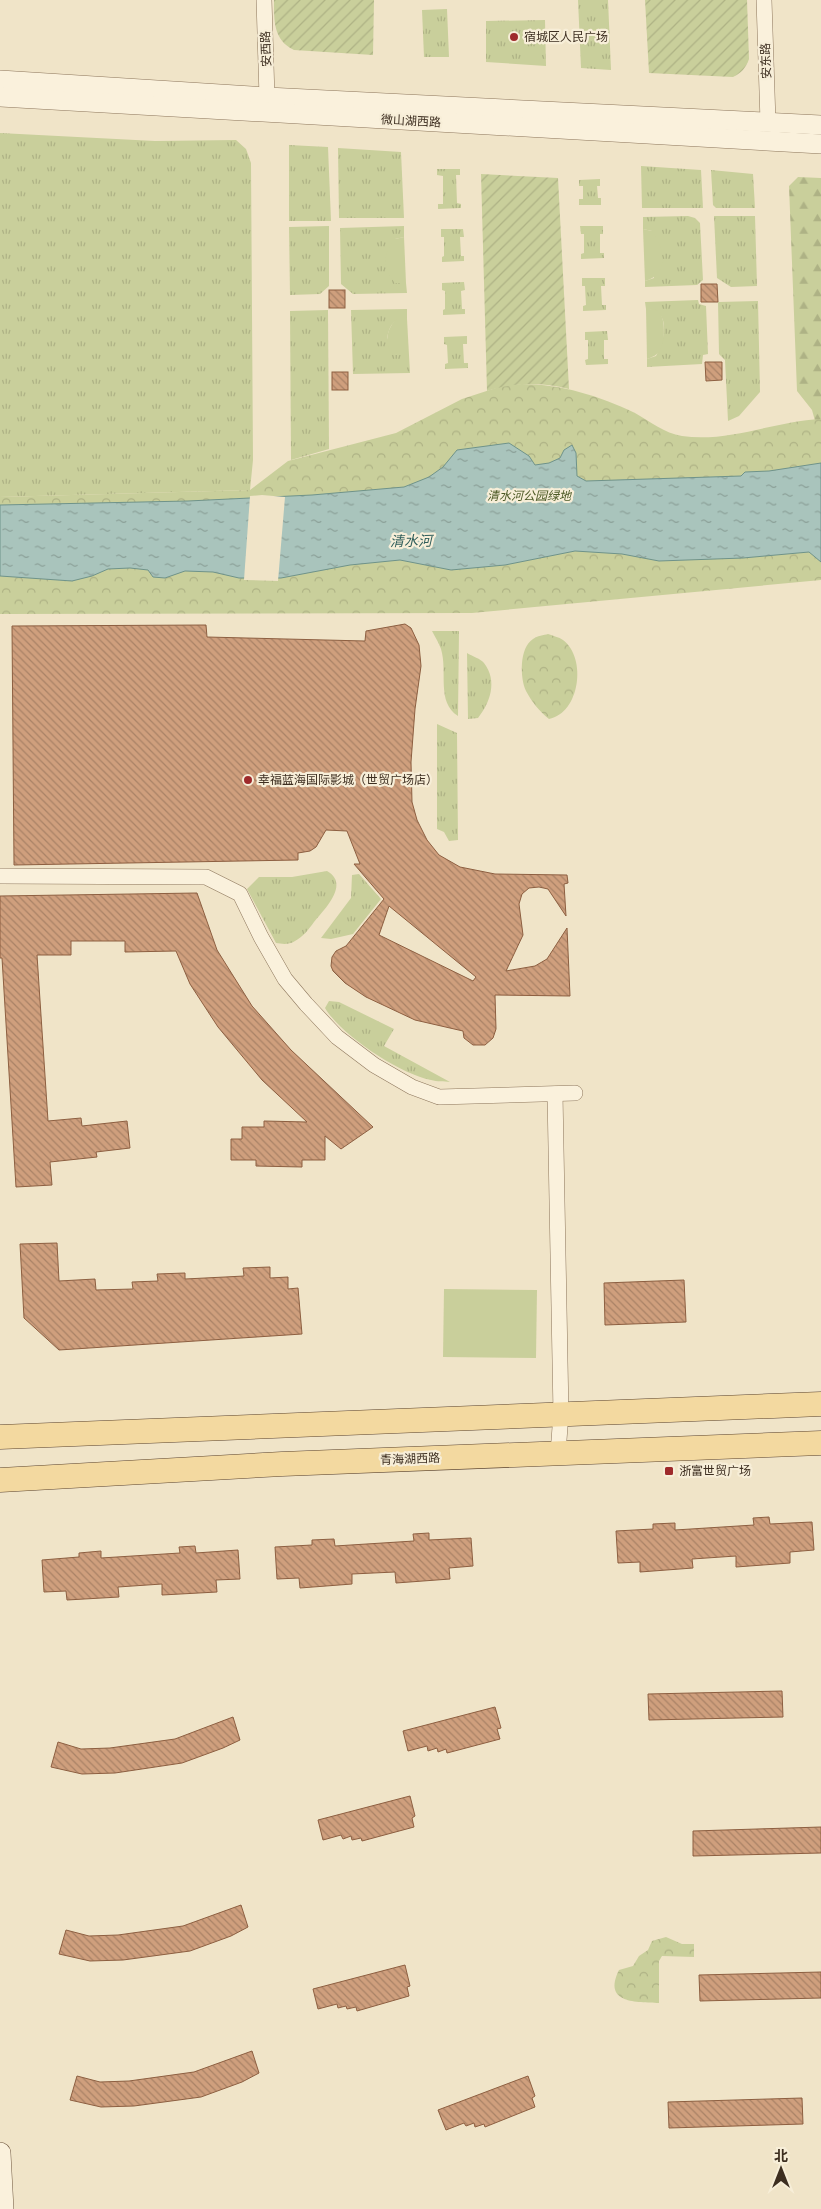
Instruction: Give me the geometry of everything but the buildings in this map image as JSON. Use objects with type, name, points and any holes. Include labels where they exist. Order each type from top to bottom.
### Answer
[{"type":"main road","points":[[0,1437],[821,1404]]},
{"type":"main road","name":"青海湖西路","points":[[0,1480],[282,1464],[821,1443]]},
{"type":"main road","points":[[0,2153],[3,2209]]},
{"type":"street","name":"安西路","points":[[264,0],[267,98]]},
{"type":"street","name":"安东路","points":[[764,0],[768,122]]},
{"type":"street","name":"微山湖西路","points":[[0,80],[267,98],[821,125]]},
{"type":"street","name":"微山湖西路","points":[[0,97],[821,144]]},
{"type":"street","points":[[0,876],[206,877],[240,894],[261,937],[285,979],[337,1037],[374,1065],[412,1087],[439,1097],[575,1093]]},
{"type":"street","points":[[555,1094],[561,1414],[558,1453]]},
{"type":"green space","points":[[274,0],[374,0],[373,55],[294,50],[287,46],[278,35],[275,22]]},
{"type":"green space","points":[[578,0],[608,0],[611,70],[581,68]]},
{"type":"green space","points":[[645,0],[747,0],[749,59],[745,68],[733,77],[649,73]]},
{"type":"green space","points":[[447,9],[449,57],[424,57],[422,10]]},
{"type":"green space","points":[[545,20],[546,66],[486,62],[486,21]]},
{"type":"green space","points":[[0,133],[155,141],[236,140],[246,149],[251,163],[253,460],[250,490],[0,497]]},
{"type":"green space","points":[[289,145],[328,147],[331,221],[289,221]]},
{"type":"green space","points":[[338,148],[401,152],[404,218],[339,218]]},
{"type":"green space","points":[[641,166],[701,170],[703,208],[642,208]]},
{"type":"green space","points":[[437,169],[460,169],[460,175],[456,175],[457,203],[461,204],[461,208],[438,209],[438,204],[443,204],[443,176],[437,175]]},
{"type":"green space","points":[[711,170],[753,174],[755,208],[716,208],[713,205]]},
{"type":"green space","points":[[481,174],[558,178],[569,389],[528,384],[487,391]]},
{"type":"green space","points":[[798,177],[821,178],[821,442],[812,410],[797,391],[789,186]]},
{"type":"green space","points":[[600,179],[600,186],[597,186],[601,205],[579,205],[579,199],[583,199],[583,186],[579,186],[579,180]]},
{"type":"green space","points":[[688,216],[695,218],[700,223],[703,280],[697,285],[645,287],[645,281],[654,278],[652,231],[643,229],[643,217]]},
{"type":"green space","points":[[714,216],[755,216],[757,286],[731,287],[717,278]]},
{"type":"green space","points":[[329,226],[329,286],[320,294],[290,295],[289,227]]},
{"type":"green space","points":[[404,226],[404,237],[395,239],[395,283],[406,283],[407,293],[353,294],[341,284],[340,228]]},
{"type":"green space","points":[[580,226],[603,226],[603,234],[600,234],[600,253],[604,253],[604,258],[581,259],[581,254],[584,253],[584,234],[581,234]]},
{"type":"green space","points":[[441,229],[463,229],[464,237],[460,237],[461,256],[464,256],[464,261],[442,262],[442,257],[444,256],[444,237],[441,237]]},
{"type":"green space","points":[[643,229],[652,231],[662,252],[661,266],[658,272],[645,281]]},
{"type":"green space","points":[[404,237],[406,283],[395,283],[386,266],[386,255],[395,239]]},
{"type":"green space","points":[[582,278],[605,278],[605,286],[601,286],[602,305],[606,305],[606,310],[583,311],[583,306],[586,305],[585,286],[582,286]]},
{"type":"green space","points":[[464,282],[465,290],[461,291],[462,309],[465,309],[465,314],[443,315],[445,291],[442,290],[442,283]]},
{"type":"green space","points":[[698,300],[699,304],[706,306],[708,354],[703,355],[702,364],[647,367],[647,359],[656,356],[662,342],[664,327],[660,315],[646,309],[645,302]]},
{"type":"green space","points":[[758,301],[760,392],[739,416],[728,421],[725,360],[719,354],[718,302]]},
{"type":"green space","points":[[407,309],[407,319],[395,322],[389,330],[387,338],[398,355],[409,355],[410,373],[353,374],[351,310]]},
{"type":"green space","points":[[646,309],[654,309],[661,314],[664,329],[660,350],[655,356],[647,359]]},
{"type":"green space","points":[[328,310],[329,449],[291,460],[290,311]]},
{"type":"green space","points":[[397,319],[407,319],[409,355],[393,355],[388,346],[389,331]]},
{"type":"green space","points":[[607,331],[608,340],[604,340],[604,359],[608,359],[608,364],[586,365],[585,360],[588,359],[588,340],[585,340],[585,332]]},
{"type":"green space","points":[[467,336],[467,344],[463,344],[464,363],[468,363],[468,368],[445,369],[445,364],[448,363],[447,345],[444,344],[444,337]]},
{"type":"green space","name":"清水河公园绿地","points":[[505,385],[551,386],[594,396],[635,413],[663,430],[682,436],[717,437],[786,423],[821,419],[821,580],[472,613],[0,614],[0,497],[250,490],[288,461],[396,433],[462,399]]},
{"type":"green space","points":[[432,631],[459,631],[458,716],[447,703],[443,658],[441,649]]},
{"type":"green space","points":[[548,634],[563,640],[571,648],[577,671],[577,684],[568,707],[559,715],[549,719],[536,706],[526,691],[522,671],[523,656],[528,643],[535,638]]},
{"type":"green space","points":[[467,653],[484,663],[491,677],[491,692],[486,706],[478,718],[468,719]]},
{"type":"green space","points":[[437,724],[457,733],[458,840],[449,841],[444,832],[437,829]]},
{"type":"green space","points":[[327,871],[333,876],[336,883],[336,889],[329,904],[301,937],[290,943],[276,943],[247,889],[259,877],[292,877]]},
{"type":"green space","points":[[359,874],[381,899],[353,934],[331,939],[321,938],[351,898],[352,875]]},
{"type":"green space","points":[[329,1001],[339,1002],[394,1029],[384,1046],[450,1082],[433,1081],[418,1076],[372,1052],[333,1019],[325,1008]]},
{"type":"green space","points":[[444,1289],[537,1290],[536,1358],[443,1357]]},
{"type":"green space","points":[[666,1937],[682,1944],[694,1944],[694,1957],[662,1956],[659,1961],[659,2003],[632,2001],[618,1995],[615,1989],[615,1981],[619,1970],[633,1966],[639,1956],[648,1950],[652,1941]]},
{"type":"water","name":"清水河","points":[[509,443],[529,456],[535,465],[549,463],[560,458],[564,450],[572,445],[576,453],[577,476],[586,481],[741,476],[745,472],[769,471],[821,463],[821,562],[809,552],[743,558],[659,561],[622,554],[575,551],[505,565],[451,570],[400,560],[350,565],[281,578],[239,578],[213,572],[185,571],[165,578],[153,577],[148,570],[130,568],[108,569],[92,576],[72,581],[0,576],[0,505],[188,501],[312,495],[404,487],[429,477],[443,467],[457,450]]},
{"type":"pier","points":[[250,496],[285,497],[278,581],[244,580]]},
{"type":"place","name":"宿城区人民广场","points":[[514,37]]},
{"type":"place","name":"幸福蓝海国际影城（世贸广场店）","points":[[248,780]]},
{"type":"place","name":"浙富世贸广场","points":[[669,1471]]}]
